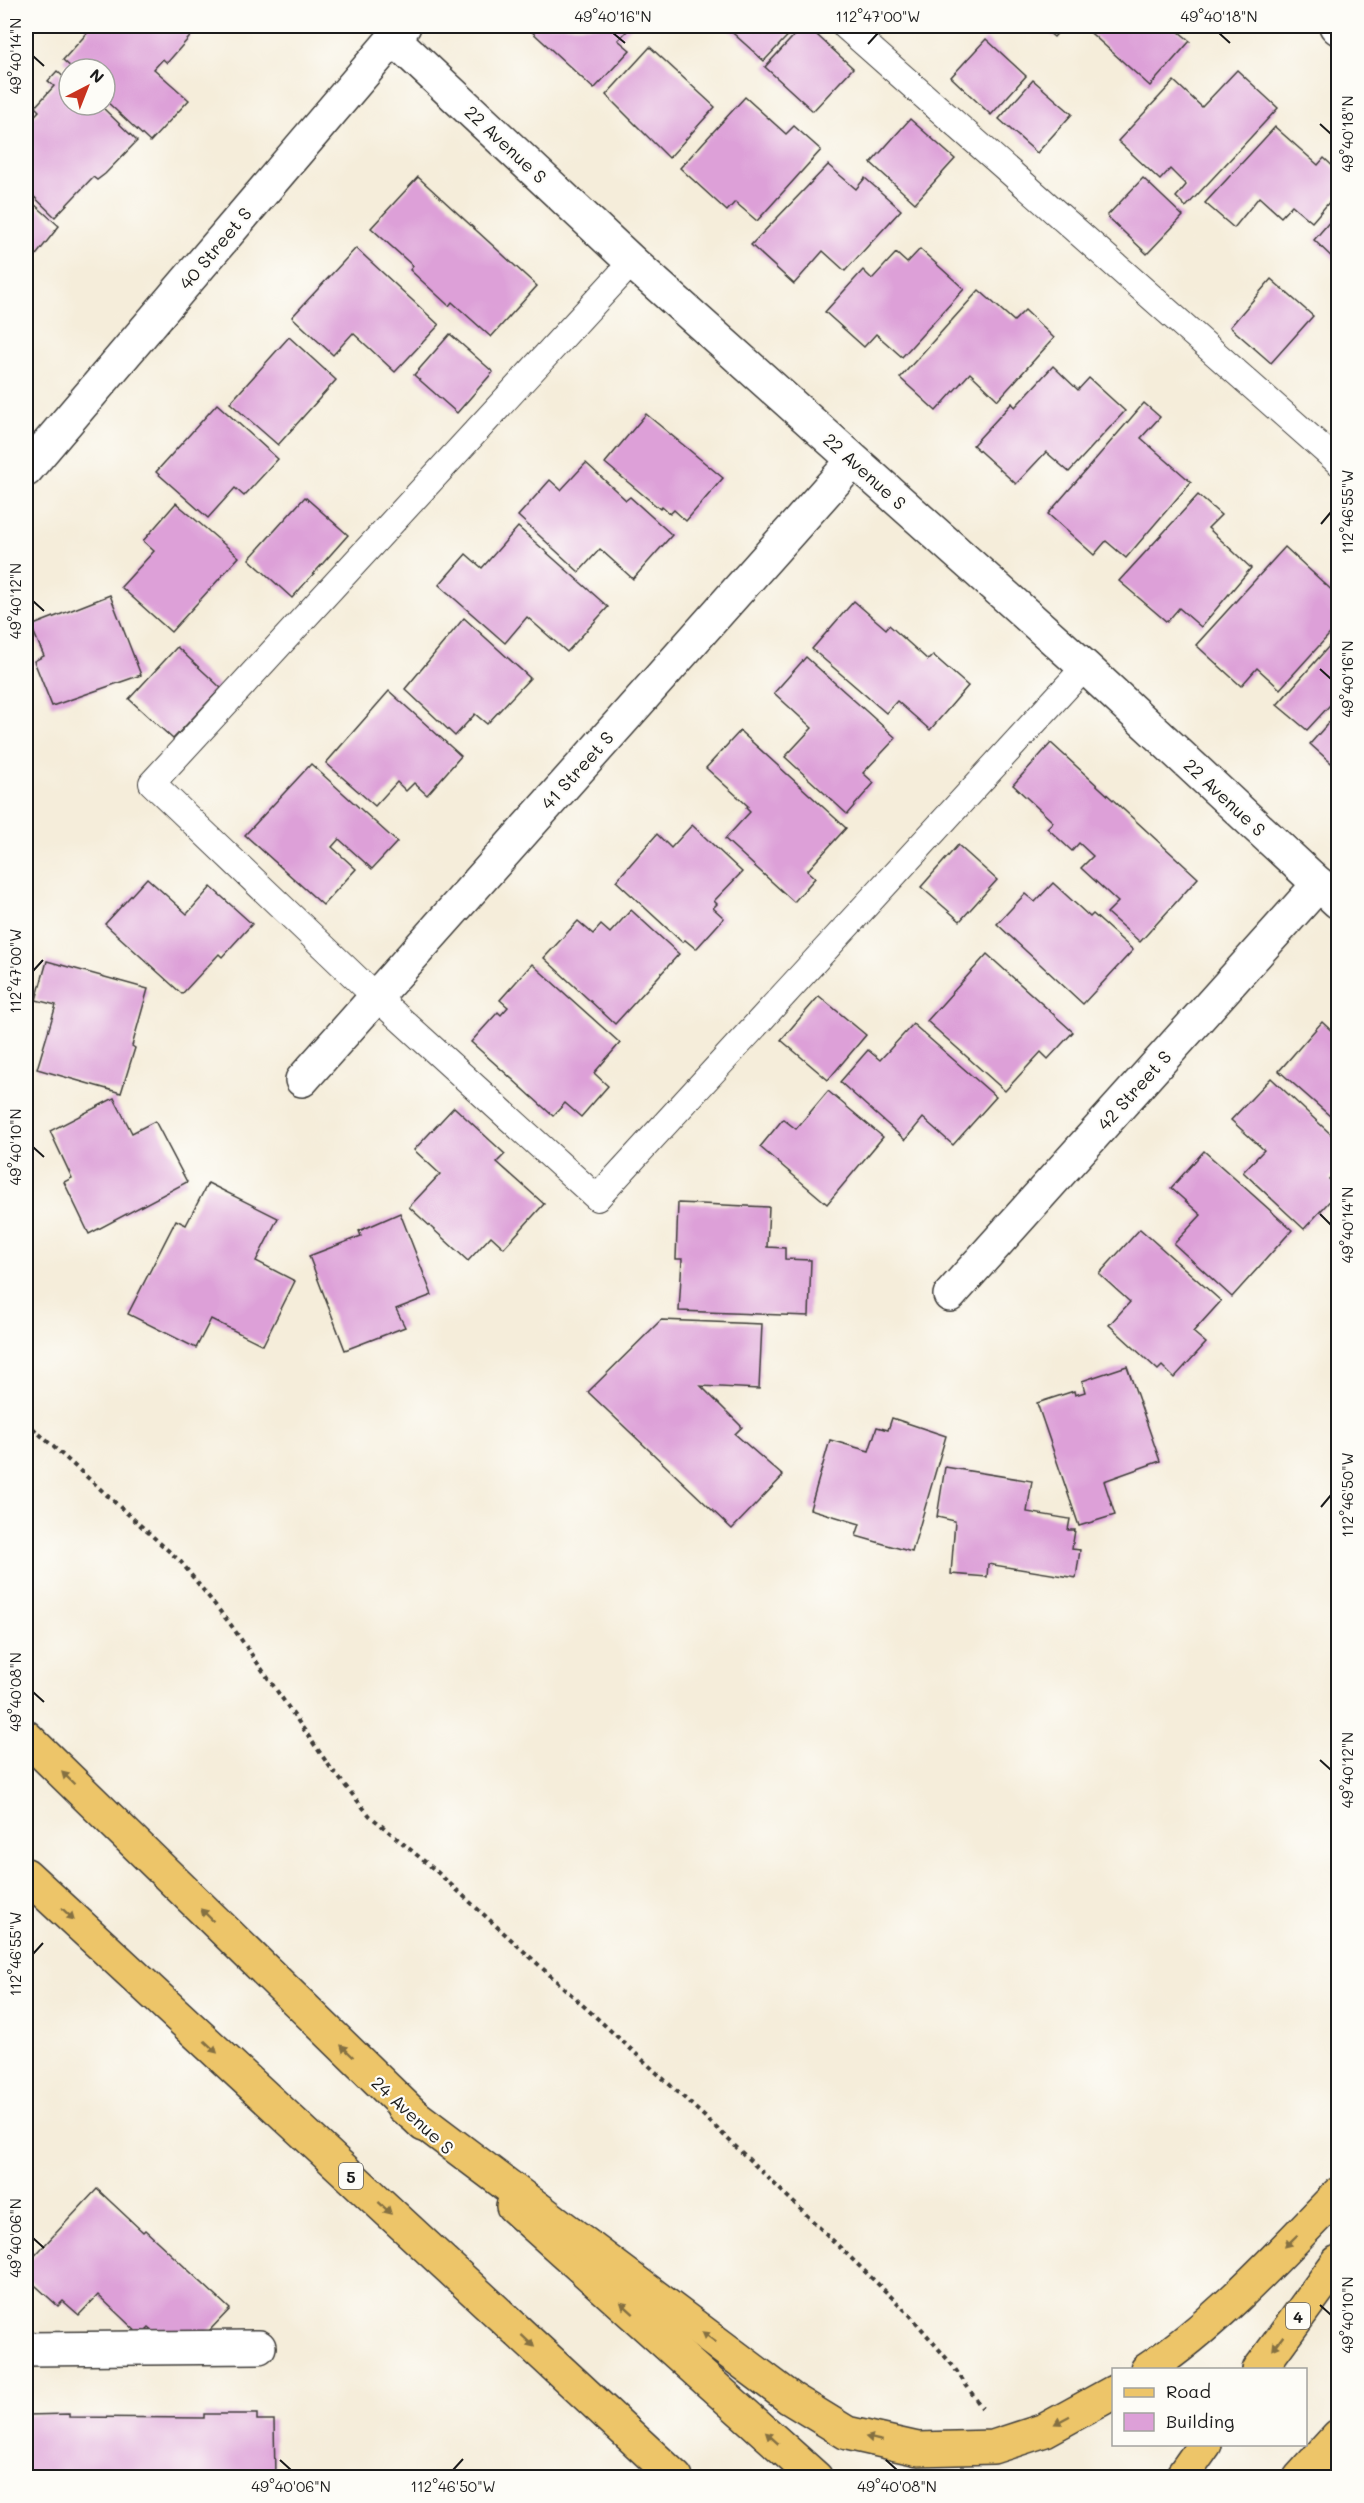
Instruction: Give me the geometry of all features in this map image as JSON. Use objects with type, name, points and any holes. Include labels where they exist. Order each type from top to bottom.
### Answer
[{"type":"main road","name":"24 Avenue S","points":[[26,1737],[403,2107],[816,2478]]},
{"type":"main road","name":"5","points":[[26,1875],[676,2478]]},
{"type":"main road","points":[[403,2107],[790,2398],[847,2433],[918,2449],[993,2447],[1045,2430],[1112,2393]]},
{"type":"main road","points":[[1150,2368],[1226,2304],[1338,2194]]},
{"type":"main road","name":"4","points":[[1260,2368],[1338,2262]]},
{"type":"main road","points":[[1300,2478],[1338,2436]]},
{"type":"main road","points":[[1181,2478],[1204,2446]]},
{"type":"street","name":"22 Avenue S","points":[[398,32],[632,262],[1085,667],[1328,893]]},
{"type":"street","name":"40 Street S","points":[[26,470],[398,32]]},
{"type":"street","name":"41 Street S","points":[[302,1080],[853,461]]},
{"type":"street","name":"42 Street S","points":[[950,1295],[1328,893]]},
{"type":"street","points":[[26,2349],[259,2347]]},
{"type":"lane","points":[[845,26],[1338,462]]},
{"type":"lane","points":[[632,262],[152,783],[375,996],[597,1198],[1085,667]]},
{"type":"path","points":[[26,1422],[181,1562],[231,1625],[330,1767],[370,1816],[435,1870],[704,2116],[901,2306],[953,2366],[984,2410]]},
{"type":"building","points":[[83,26],[189,26],[195,31],[167,63],[163,59],[154,69],[189,100],[150,142],[117,111],[117,57],[66,57],[89,31]]},
{"type":"building","points":[[532,26],[632,26],[618,40],[630,50],[594,89],[529,29]]},
{"type":"building","points":[[725,26],[797,26],[764,61]]},
{"type":"building","points":[[803,26],[807,26],[853,68],[813,111],[765,67]]},
{"type":"building","points":[[1041,26],[1064,26],[1054,37]]},
{"type":"building","points":[[1083,26],[1172,26],[1190,41],[1150,86]]},
{"type":"building","points":[[986,39],[1026,76],[991,115],[951,77]]},
{"type":"building","points":[[650,47],[715,107],[669,158],[606,95]]},
{"type":"building","points":[[1237,70],[1278,108],[1186,207],[1176,197],[1186,185],[1170,169],[1160,180],[1118,141],[1174,81],[1202,107]]},
{"type":"building","points":[[57,71],[57,117],[112,117],[137,141],[105,174],[97,180],[93,177],[55,217],[26,189],[26,125],[39,111],[35,107],[54,86],[48,81]]},
{"type":"building","points":[[1033,80],[1072,114],[1037,153],[999,119]]},
{"type":"building","points":[[745,97],[786,134],[794,126],[821,150],[757,221],[735,202],[727,211],[680,168]]},
{"type":"building","points":[[910,119],[955,159],[915,203],[871,163]]},
{"type":"building","points":[[1275,127],[1318,165],[1324,158],[1338,171],[1338,192],[1312,222],[1292,205],[1281,217],[1259,197],[1234,228],[1205,203]]},
{"type":"building","points":[[828,165],[856,189],[865,178],[901,210],[845,271],[823,251],[794,284],[751,245]]},
{"type":"building","points":[[418,177],[537,286],[491,337],[452,302],[449,306],[410,270],[413,266],[371,228]]},
{"type":"building","points":[[1143,178],[1183,216],[1147,254],[1107,216]]},
{"type":"building","points":[[26,197],[59,226],[26,268]]},
{"type":"building","points":[[1338,212],[1338,263],[1314,240]]},
{"type":"building","points":[[356,248],[439,325],[395,372],[353,333],[333,355],[292,317]]},
{"type":"building","points":[[920,249],[964,289],[902,357],[876,334],[864,347],[825,312],[863,270],[872,279],[896,253],[907,263]]},
{"type":"building","points":[[1271,279],[1313,316],[1271,363],[1230,327]]},
{"type":"building","points":[[979,290],[1014,321],[1025,310],[1054,338],[998,400],[970,373],[936,411],[900,378]]},
{"type":"building","points":[[450,334],[493,372],[457,413],[414,375]]},
{"type":"building","points":[[289,337],[336,380],[278,445],[230,403]]},
{"type":"building","points":[[1053,366],[1078,390],[1089,378],[1125,411],[1069,472],[1046,452],[1016,484],[973,445],[1012,403],[1015,407]]},
{"type":"building","points":[[1144,403],[1160,417],[1141,438],[1191,482],[1126,558],[1106,541],[1094,555],[1048,514]]},
{"type":"building","points":[[217,404],[278,459],[244,496],[235,488],[208,518],[156,472]]},
{"type":"building","points":[[646,414],[723,478],[686,521],[674,510],[670,514],[662,507],[660,509],[605,463]]},
{"type":"building","points":[[586,463],[626,500],[630,497],[672,535],[633,579],[600,549],[579,572],[518,516],[550,480],[561,490]]},
{"type":"building","points":[[1198,495],[1221,515],[1208,528],[1251,568],[1201,627],[1179,608],[1167,622],[1119,581]]},
{"type":"building","points":[[305,497],[348,535],[292,598],[249,559]]},
{"type":"building","points":[[176,503],[239,557],[171,632],[121,587],[154,551],[143,541]]},
{"type":"building","points":[[518,527],[608,607],[567,652],[527,617],[505,643],[439,585],[466,554],[482,568]]},
{"type":"building","points":[[1285,547],[1338,596],[1338,625],[1280,689],[1257,668],[1241,686],[1196,645]]},
{"type":"building","points":[[110,595],[141,675],[52,706],[34,661],[44,656],[31,626]]},
{"type":"building","points":[[854,601],[886,629],[889,625],[928,660],[933,655],[968,686],[930,730],[897,701],[886,713],[812,649]]},
{"type":"building","points":[[464,618],[530,678],[487,724],[475,714],[455,736],[405,689]]},
{"type":"building","points":[[1338,636],[1338,711],[1330,705],[1307,730],[1277,705]]},
{"type":"building","points":[[177,647],[221,688],[173,739],[129,699]]},
{"type":"building","points":[[806,657],[896,738],[863,773],[874,783],[847,814],[785,757],[812,728],[774,693]]},
{"type":"building","points":[[389,691],[461,756],[427,795],[414,783],[406,791],[397,782],[375,806],[326,763]]},
{"type":"building","points":[[1338,712],[1338,769],[1310,744]]},
{"type":"building","points":[[740,731],[846,828],[807,871],[815,878],[794,902],[725,839],[750,812],[746,808],[748,806],[706,768]]},
{"type":"building","points":[[1051,743],[1198,878],[1140,942],[1107,913],[1118,902],[1081,868],[1093,856],[1079,843],[1072,851],[1047,828],[1053,822],[1013,785]]},
{"type":"building","points":[[311,764],[397,842],[372,869],[339,839],[332,847],[356,869],[323,905],[245,835]]},
{"type":"building","points":[[692,825],[742,872],[714,901],[717,904],[713,908],[724,918],[696,949],[685,940],[682,942],[616,881],[657,834],[671,848]]},
{"type":"building","points":[[958,845],[997,880],[960,921],[921,887]]},
{"type":"building","points":[[147,878],[187,914],[211,887],[252,924],[222,957],[219,954],[182,994],[105,924]]},
{"type":"building","points":[[1053,883],[1090,917],[1093,914],[1133,950],[1083,1004],[997,924],[1025,894],[1035,902]]},
{"type":"building","points":[[631,910],[679,954],[615,1024],[544,958],[578,921],[593,934],[601,925],[610,933]]},
{"type":"building","points":[[987,954],[1073,1032],[1048,1059],[1041,1052],[1005,1091],[927,1021]]},
{"type":"building","points":[[47,961],[148,989],[132,1046],[135,1048],[121,1093],[37,1069],[56,1005],[36,1000]]},
{"type":"building","points":[[532,964],[620,1043],[594,1073],[608,1086],[581,1117],[565,1103],[553,1116],[471,1042],[498,1012],[501,1015],[508,1007],[500,1000]]},
{"type":"building","points":[[819,996],[866,1035],[828,1080],[781,1040]]},
{"type":"building","points":[[1322,1022],[1338,1037],[1338,1123],[1279,1071]]},
{"type":"building","points":[[913,1024],[996,1097],[953,1145],[923,1118],[905,1140],[840,1082],[868,1050],[880,1060]]},
{"type":"building","points":[[1271,1078],[1338,1141],[1338,1169],[1329,1179],[1338,1188],[1338,1192],[1304,1229],[1243,1172],[1264,1150],[1231,1120]]},
{"type":"building","points":[[828,1091],[883,1137],[827,1204],[760,1147],[783,1119],[796,1129]]},
{"type":"building","points":[[114,1098],[132,1133],[155,1121],[187,1182],[89,1234],[64,1182],[72,1178],[50,1131]]},
{"type":"building","points":[[454,1107],[505,1154],[497,1162],[544,1204],[504,1248],[491,1236],[468,1261],[409,1207],[440,1174],[414,1150]]},
{"type":"building","points":[[1204,1151],[1292,1230],[1232,1297],[1174,1244],[1201,1215],[1171,1188]]},
{"type":"building","points":[[208,1183],[278,1218],[256,1261],[295,1281],[263,1345],[211,1319],[196,1348],[128,1314],[176,1220],[186,1225]]},
{"type":"building","points":[[678,1203],[769,1207],[767,1247],[785,1248],[785,1259],[811,1260],[809,1316],[679,1311],[682,1259],[676,1259]]},
{"type":"building","points":[[400,1213],[432,1295],[396,1309],[405,1327],[345,1350],[309,1256],[361,1236],[359,1231]]},
{"type":"building","points":[[1140,1229],[1221,1301],[1193,1332],[1206,1343],[1174,1378],[1162,1366],[1158,1370],[1109,1325],[1130,1302],[1099,1274]]},
{"type":"building","points":[[661,1320],[762,1324],[759,1389],[701,1386],[742,1427],[735,1434],[783,1476],[732,1529],[588,1392]]},
{"type":"building","points":[[1127,1366],[1160,1461],[1104,1481],[1115,1515],[1079,1526],[1037,1403],[1074,1391],[1075,1395],[1085,1392],[1082,1381]]},
{"type":"building","points":[[892,1418],[946,1436],[912,1552],[856,1536],[860,1524],[810,1509],[830,1440],[869,1451],[877,1427],[888,1430]]},
{"type":"building","points":[[945,1467],[1032,1481],[1027,1512],[1070,1519],[1068,1530],[1075,1530],[1072,1549],[1080,1550],[1076,1578],[988,1564],[987,1577],[951,1574],[955,1521],[937,1517]]},
{"type":"building","points":[[97,2189],[230,2309],[208,2332],[155,2333],[149,2328],[141,2336],[98,2295],[79,2315],[63,2301],[58,2306],[26,2277],[26,2265]]},
{"type":"building","points":[[69,2414],[69,2417],[204,2418],[204,2414],[257,2414],[257,2420],[274,2420],[275,2478],[26,2478],[26,2415]]}]
